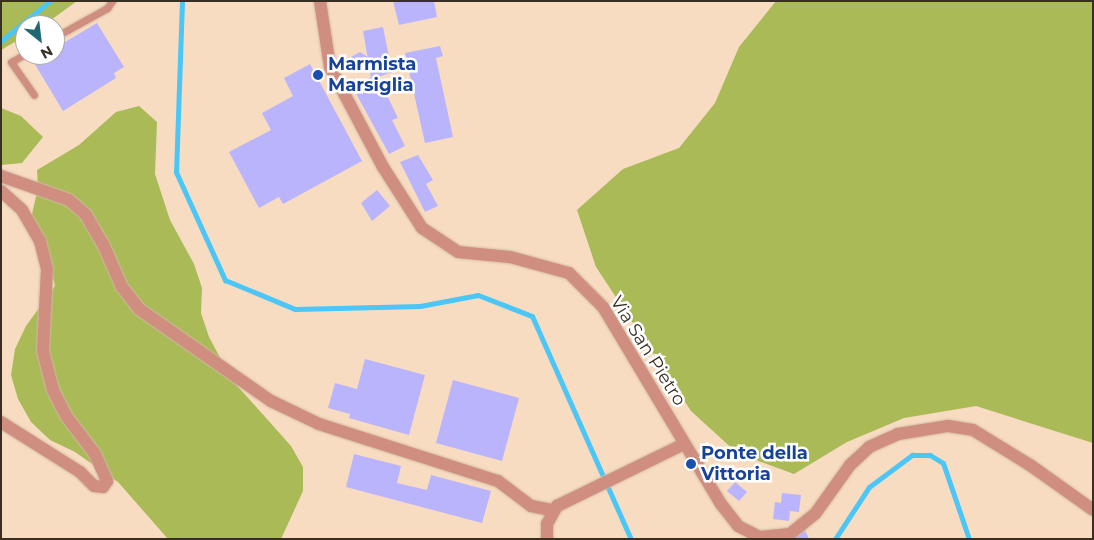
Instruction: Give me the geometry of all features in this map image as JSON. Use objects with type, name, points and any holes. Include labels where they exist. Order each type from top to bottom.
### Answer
[{"type":"street","name":"Via San Pietro","points":[[320,1],[330,67],[383,167],[422,228],[458,252],[510,257],[569,273],[604,307],[684,444],[730,518],[760,537],[781,537],[803,525],[815,514],[850,465],[869,447],[898,434],[948,426],[973,430],[1030,465],[1093,510]]},
{"type":"street","points":[[1,176],[69,200],[86,215],[103,244],[122,288],[139,309],[271,401],[318,424],[498,481],[531,506],[552,510],[684,444]]},
{"type":"street","points":[[1,191],[22,210],[40,241],[47,269],[43,351],[53,390],[67,417],[94,454],[107,481],[103,487],[94,486],[80,472],[1,422]]},
{"type":"street","points":[[547,539],[552,510]]},
{"type":"lane","points":[[65,31],[107,8],[112,1]]},
{"type":"lane","points":[[15,60],[11,62],[34,95]]},
{"type":"green space","points":[[1,1],[77,1],[58,15],[15,15],[15,42],[1,50]]},
{"type":"green space","points":[[776,1],[1093,1],[1093,443],[976,406],[904,418],[847,442],[794,474],[737,453],[691,411],[596,267],[577,210],[623,169],[679,148],[715,103],[739,47]]},
{"type":"green space","points":[[139,106],[157,122],[155,174],[170,220],[194,264],[202,288],[201,313],[209,337],[232,380],[291,446],[303,467],[303,491],[281,539],[168,539],[118,482],[75,452],[50,440],[31,422],[18,399],[11,375],[15,349],[26,326],[55,286],[49,259],[33,240],[32,214],[38,188],[37,170],[79,145],[116,112]]},
{"type":"green space","points":[[1,108],[21,116],[43,137],[22,163],[1,165]]},
{"type":"building","points":[[393,1],[434,1],[437,17],[399,25]]},
{"type":"building","points":[[97,23],[124,67],[114,73],[116,78],[63,111],[35,65],[65,65],[65,42]]},
{"type":"building","points":[[383,27],[392,72],[378,77],[398,118],[392,120],[405,146],[389,154],[353,88],[371,77],[363,31]]},
{"type":"building","points":[[440,46],[443,56],[436,58],[453,137],[425,143],[405,53]]},
{"type":"building","points":[[360,52],[368,57],[367,67],[359,71],[352,66],[351,57]]},
{"type":"building","points":[[310,64],[362,161],[283,204],[279,197],[259,208],[229,152],[271,130],[262,113],[293,96],[284,78]]},
{"type":"building","points":[[418,155],[433,180],[426,184],[438,206],[425,212],[400,162]]},
{"type":"building","points":[[377,190],[390,206],[372,221],[361,203]]},
{"type":"building","points":[[365,359],[425,375],[409,435],[349,418],[350,414],[328,408],[335,383],[357,389]]},
{"type":"building","points":[[453,380],[519,398],[502,461],[436,443]]},
{"type":"building","points":[[354,454],[401,466],[397,483],[427,490],[431,475],[491,491],[482,523],[346,487]]},
{"type":"building","points":[[735,482],[747,492],[739,501],[727,491]]},
{"type":"building","points":[[782,493],[801,495],[799,512],[790,511],[789,521],[773,519],[775,502],[781,503]]},
{"type":"building","points":[[805,530],[809,539],[793,539]]},
{"type":"waterway","points":[[1,41],[50,1]]},
{"type":"waterway","points":[[182,1],[176,172],[225,280],[295,309],[420,306],[478,295],[532,316],[631,539]]},
{"type":"waterway","points":[[835,539],[869,487],[912,455],[930,455],[943,463],[969,539]]},
{"type":"place","name":"Marmista Marsiglia","points":[[318,75]]},
{"type":"place","name":"Ponte della Vittoria","points":[[691,464]]}]
